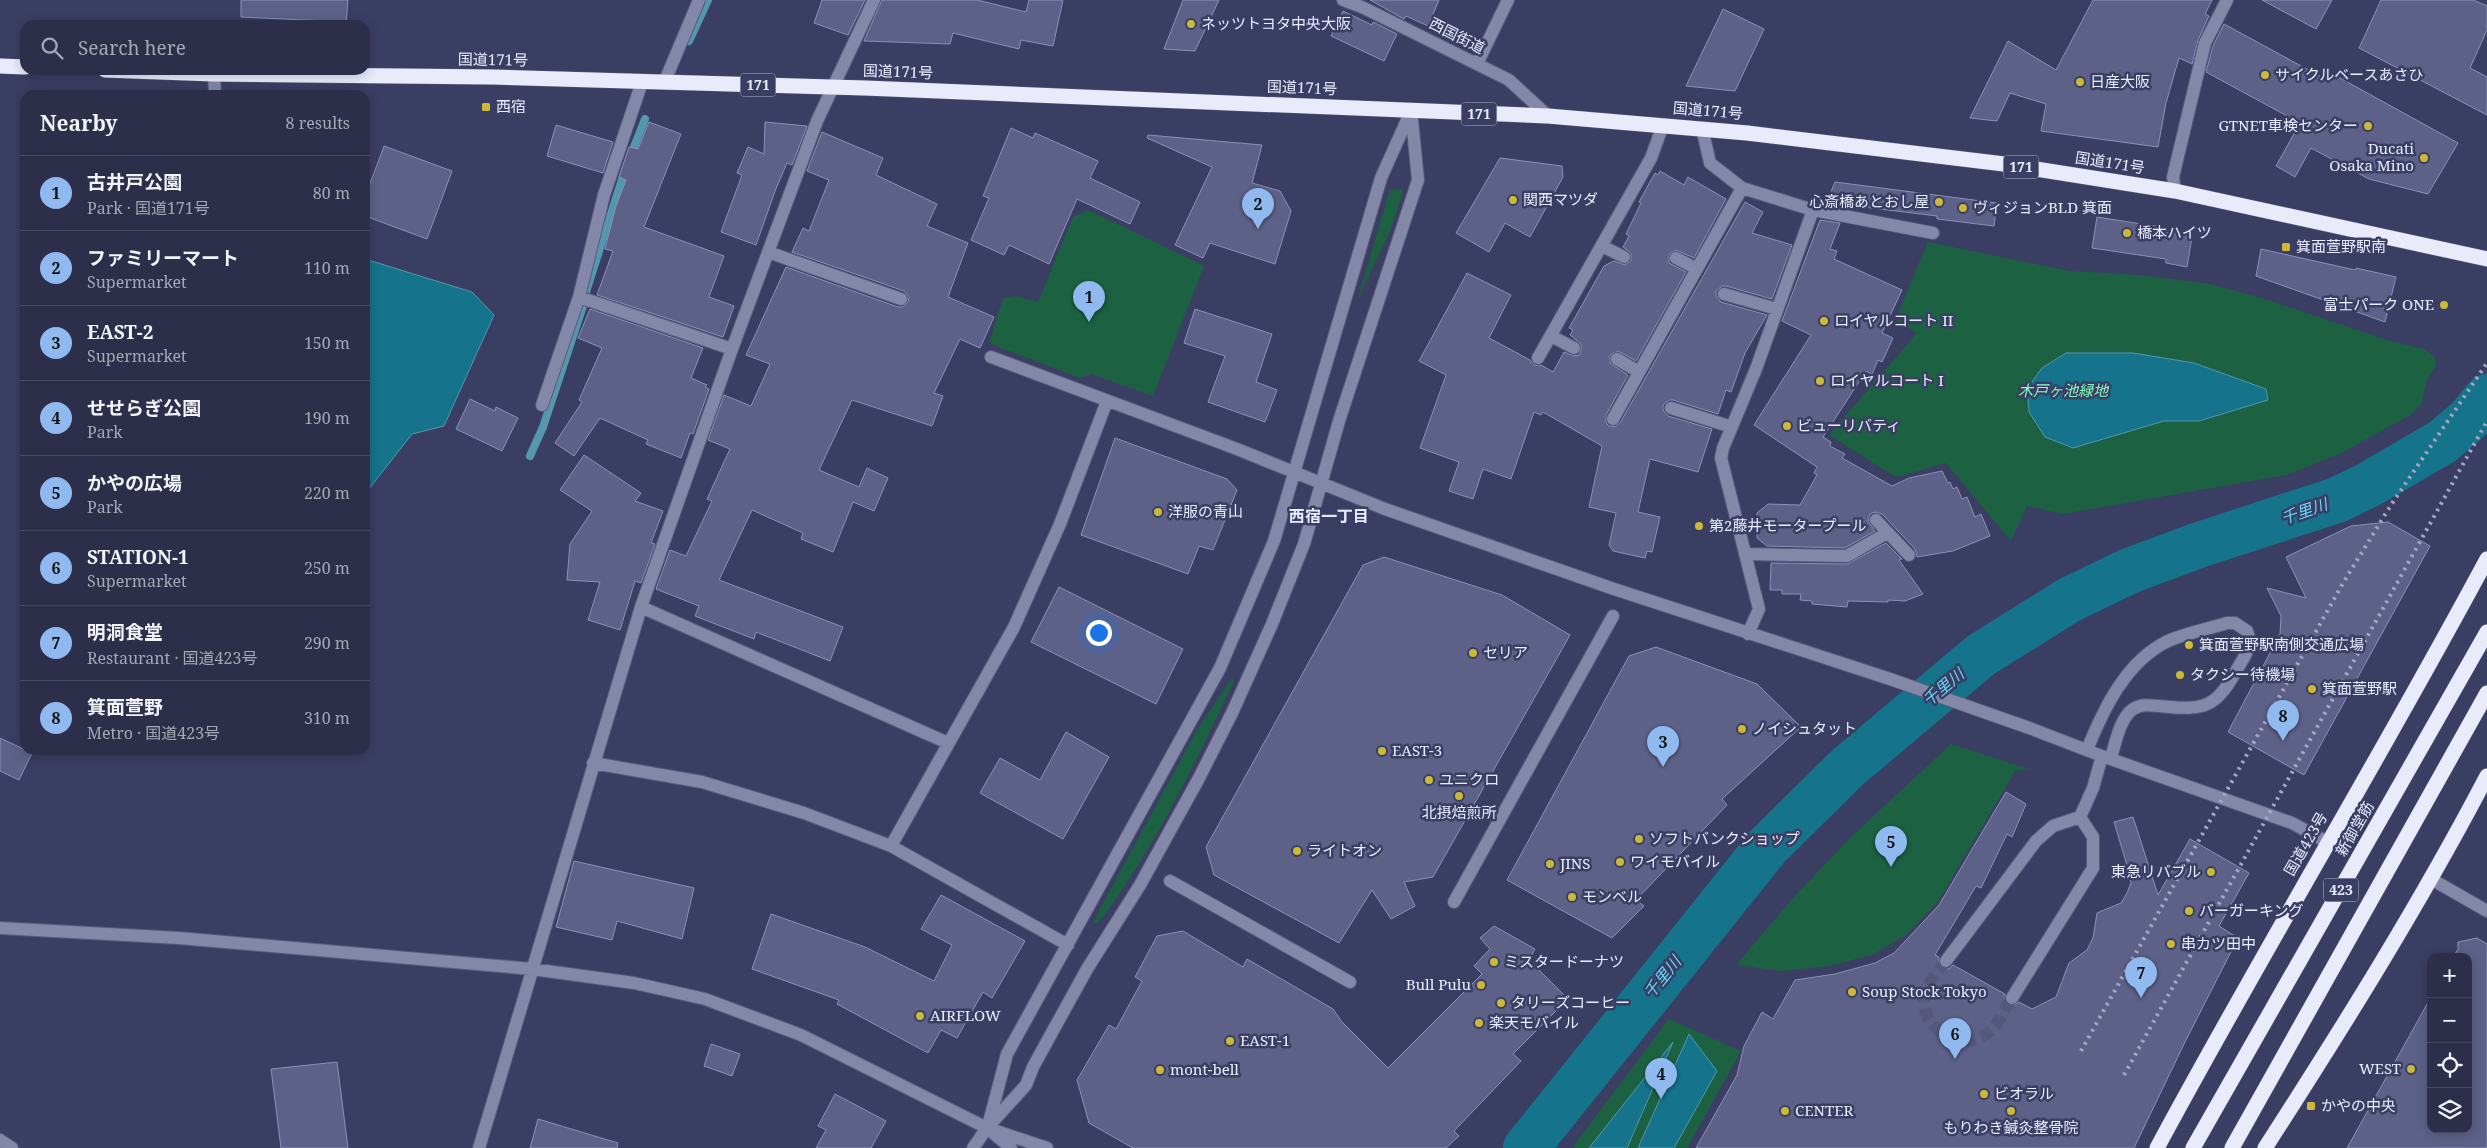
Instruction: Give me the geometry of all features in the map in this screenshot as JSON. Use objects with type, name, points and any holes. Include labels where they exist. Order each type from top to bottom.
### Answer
[{"type":"highway","points":[[0,66],[20,67]]},
{"type":"highway","name":"国道171号","points":[[307,75],[493,77],[832,87],[1548,116],[1702,128],[1915,152],[2175,191],[2487,259]]},
{"type":"highway","name":"国道423号","points":[[2157,1148],[2327,842],[2448,632],[2487,558]]},
{"type":"highway","name":"新御堂筋","points":[[2193,1148],[2487,632]]},
{"type":"highway","name":"423","points":[[2232,1148],[2487,693]]},
{"type":"highway","points":[[2265,1148],[2370,982],[2431,879],[2487,776]]},
{"type":"street","points":[[664,83],[699,0]]},
{"type":"street","points":[[479,1148],[641,607],[732,349],[817,120],[874,0]]},
{"type":"street","name":"西国街道","points":[[1343,0],[1366,4],[1509,80],[1548,116]]},
{"type":"street","points":[[1476,64],[1508,0]]},
{"type":"street","points":[[2175,191],[2173,177],[2205,43],[2227,0]]},
{"type":"street","points":[[214,75],[215,90]]},
{"type":"street","points":[[542,405],[579,297],[604,195],[642,82]]},
{"type":"street","points":[[987,1128],[1007,1054],[1230,648],[1274,541],[1381,178],[1411,110]]},
{"type":"street","points":[[973,1148],[987,1128],[1026,1085],[1033,1066],[1087,969],[1140,885],[1199,778],[1232,713],[1287,588],[1304,544],[1373,311],[1418,180],[1411,110]]},
{"type":"street","points":[[1538,358],[1651,158],[1663,125]]},
{"type":"street","points":[[1702,128],[1710,164],[1742,188],[1813,210],[1933,233]]},
{"type":"street","points":[[1613,420],[1742,188]]},
{"type":"street","points":[[1748,634],[1759,609],[1721,458],[1756,368],[1813,210]]},
{"type":"street","points":[[1602,246],[1624,257]]},
{"type":"street","points":[[768,252],[901,299]]},
{"type":"street","points":[[1676,258],[1696,270]]},
{"type":"street","points":[[1724,294],[1777,309]]},
{"type":"street","points":[[579,297],[732,349]]},
{"type":"street","points":[[1551,336],[1574,348]]},
{"type":"street","points":[[991,357],[1294,472],[1385,509],[1748,634],[1968,706],[2292,823],[2327,842]]},
{"type":"street","points":[[1617,358],[1639,372]]},
{"type":"street","points":[[891,846],[1014,627],[1060,524],[1106,401]]},
{"type":"street","points":[[1671,408],[1732,427]]},
{"type":"street","points":[[1876,520],[1909,555]]},
{"type":"street","points":[[1745,554],[1847,556],[1887,533]]},
{"type":"street","points":[[641,607],[948,743]]},
{"type":"street","points":[[1454,902],[1613,616]]},
{"type":"street","points":[[1946,961],[2036,841],[2053,826],[2080,817],[2106,757],[2125,718],[2131,710],[2146,705],[2192,708],[2218,699],[2230,684],[2249,649],[2250,643],[2247,631],[2235,623],[2227,624],[2169,641],[2149,653],[2114,692],[2103,711],[2087,750]]},
{"type":"street","points":[[593,763],[702,782],[804,813],[891,846],[1068,945]]},
{"type":"street","points":[[2012,998],[2093,868],[2094,837],[2080,817]]},
{"type":"street","points":[[2431,879],[2487,911]]},
{"type":"street","points":[[1170,881],[1350,982]]},
{"type":"street","points":[[0,928],[179,938],[532,969],[634,982],[705,999],[735,1009],[817,1042],[987,1128],[1047,1148]]},
{"type":"street","points":[[987,1128],[1011,1148]]},
{"type":"street","points":[[0,1140],[12,1148]]},
{"type":"green space","points":[[1390,189],[1403,190],[1392,227],[1357,301]]},
{"type":"green space","points":[[1088,210],[1204,266],[1153,396],[1091,374],[1080,378],[989,343],[1003,298],[1015,296],[1038,302],[1073,217]]},
{"type":"green space","name":"木戸ヶ池緑地","points":[[1928,242],[2070,271],[2140,275],[2210,284],[2262,298],[2390,341],[2424,349],[2434,356],[2436,365],[2426,382],[2422,403],[2410,415],[2341,453],[2286,475],[2063,514],[2027,506],[2011,541],[1946,463],[1896,477],[1829,435],[1917,333],[1895,320]]},
{"type":"green space","points":[[1231,679],[1234,681],[1219,713],[1155,837],[1118,896],[1097,924],[1093,922],[1197,730]]},
{"type":"green space","points":[[1951,744],[2029,769],[2015,771],[1938,902],[1907,934],[1872,955],[1829,966],[1782,971],[1736,965],[1792,899],[1853,835]]},
{"type":"green space","points":[[1669,1019],[1741,1051],[1687,1148],[1572,1148]]},
{"type":"water","points":[[370,261],[472,292],[494,315],[444,426],[412,434],[370,488]]},
{"type":"water","points":[[2066,353],[2133,353],[2194,363],[2266,389],[2268,400],[2199,421],[2164,421],[2073,448],[2045,437],[2029,412],[2027,389],[2042,368]]},
{"type":"water","points":[[1689,1034],[1717,1071],[1674,1148],[1638,1148]]},
{"type":"water","points":[[1673,1042],[1627,1148],[1589,1148]]},
{"type":"building","points":[[241,0],[348,0],[346,20],[241,17]]},
{"type":"building","points":[[822,0],[865,0],[848,35],[814,23]]},
{"type":"building","points":[[882,0],[977,0],[1026,12],[1029,0],[1063,0],[1053,46],[1021,40],[1019,49],[953,33],[950,44],[864,41]]},
{"type":"building","name":"ネッツトヨタ中央大阪","points":[[1183,0],[1219,0],[1195,51],[1164,49]]},
{"type":"building","points":[[1370,0],[1439,0],[1428,26],[1406,16],[1404,19]]},
{"type":"building","name":"日産大阪","points":[[2093,0],[2212,0],[2205,14],[2209,16],[2198,40],[2192,64],[2179,58],[2166,103],[2158,147],[2041,131],[2046,104],[2010,93],[1997,121],[1970,118],[2008,41],[2056,70]]},
{"type":"building","points":[[2262,0],[2332,0],[2316,29]]},
{"type":"building","points":[[2381,0],[2473,0],[2487,6],[2487,30],[2470,68],[2487,77],[2487,115],[2359,48]]},
{"type":"building","points":[[1723,9],[1764,29],[1735,91],[1686,86]]},
{"type":"building","points":[[1343,11],[1372,25],[1373,22],[1397,34],[1384,61],[1331,36]]},
{"type":"building","points":[[2224,24],[2327,80],[2329,74],[2340,78],[2458,143],[2428,194],[2369,179],[2311,148],[2295,177],[2276,166],[2300,123],[2206,72],[2213,46]]},
{"type":"building","points":[[649,122],[681,134],[644,227],[724,256],[709,297],[734,306],[723,337],[597,295],[613,251],[605,249],[616,206],[626,180],[619,177],[629,147],[638,149]]},
{"type":"building","points":[[765,122],[807,126],[792,165],[787,163],[775,191],[756,245],[721,232],[742,175],[737,173],[748,147],[764,154]]},
{"type":"building","points":[[556,125],[613,142],[603,173],[547,156]]},
{"type":"building","points":[[1011,128],[1033,138],[1035,133],[1098,161],[1090,178],[1140,202],[1130,224],[1077,199],[1049,264],[1009,245],[1004,255],[971,240],[989,198],[983,196]]},
{"type":"building","points":[[822,132],[883,158],[876,175],[937,204],[927,226],[968,243],[948,297],[994,317],[980,348],[960,339],[934,393],[943,396],[932,426],[852,400],[819,470],[859,487],[867,468],[888,478],[874,511],[853,502],[833,552],[801,539],[803,533],[752,510],[719,580],[843,627],[830,661],[756,632],[754,639],[695,616],[699,606],[656,589],[670,550],[686,556],[712,501],[707,499],[730,449],[708,440],[724,395],[751,406],[770,364],[746,355],[786,267],[898,307],[903,307],[908,302],[909,297],[904,291],[792,252],[803,228],[809,231],[829,180],[807,171]]},
{"type":"building","points":[[1148,135],[1262,145],[1252,183],[1280,191],[1291,211],[1275,264],[1210,243],[1203,258],[1175,245],[1212,167],[1147,138]]},
{"type":"building","points":[[384,146],[452,171],[427,239],[370,218],[370,184]]},
{"type":"building","name":"関西マツダ","points":[[1500,158],[1562,166],[1563,177],[1530,237],[1505,223],[1489,252],[1456,233]]},
{"type":"building","points":[[1660,171],[1684,185],[1688,177],[1726,199],[1694,258],[1676,250],[1669,254],[1669,263],[1686,272],[1636,361],[1618,351],[1610,355],[1610,363],[1628,375],[1606,415],[1606,423],[1609,426],[1614,427],[1620,423],[1745,202],[1763,212],[1752,233],[1792,245],[1772,299],[1726,286],[1722,286],[1716,291],[1716,296],[1721,302],[1767,315],[1745,353],[1731,392],[1726,390],[1718,414],[1673,400],[1669,400],[1663,405],[1663,410],[1668,416],[1712,429],[1698,472],[1650,459],[1638,512],[1660,517],[1652,552],[1647,551],[1645,558],[1613,551],[1609,545],[1616,513],[1589,507],[1602,446],[1543,412],[1541,415],[1534,412],[1511,479],[1483,469],[1473,499],[1449,491],[1459,462],[1420,448],[1446,375],[1419,361],[1467,273],[1511,295],[1489,338],[1530,360],[1534,365],[1541,365],[1553,372],[1564,352],[1574,356],[1579,355],[1581,344],[1570,335],[1573,330],[1569,328],[1604,266],[1614,261],[1625,265],[1631,261],[1631,253],[1623,247],[1629,236],[1626,234],[1641,203],[1639,202],[1655,173],[1658,175]]},
{"type":"building","points":[[1835,182],[1997,203],[1994,226],[1937,219],[1937,216],[1847,205],[1846,208],[1826,204]]},
{"type":"building","name":"橋本ハイツ","points":[[2097,217],[2161,227],[2161,231],[2192,237],[2187,267],[2166,263],[2166,259],[2092,248]]},
{"type":"building","points":[[1820,220],[1840,223],[1830,249],[1837,251],[1834,259],[1902,290],[1882,333],[1893,338],[1882,362],[1878,360],[1872,374],[1866,371],[1823,437],[1831,442],[1830,446],[1845,454],[1842,458],[1892,486],[1909,478],[1942,471],[1953,489],[1957,487],[1962,499],[1967,497],[1975,517],[1981,514],[1990,536],[1953,551],[1917,557],[1915,549],[1882,514],[1875,512],[1870,514],[1868,521],[1875,531],[1845,548],[1767,546],[1757,538],[1757,513],[1768,504],[1800,505],[1817,475],[1814,473],[1817,467],[1754,425],[1811,335],[1782,321]]},
{"type":"building","points":[[2261,249],[2396,277],[2385,322],[2256,276]]},
{"type":"building","points":[[590,309],[703,348],[691,378],[707,385],[705,387],[709,389],[693,434],[690,433],[681,458],[646,444],[648,440],[600,418],[574,456],[555,443],[582,402],[579,400],[602,348],[578,338]]},
{"type":"building","points":[[1195,309],[1272,334],[1256,382],[1277,390],[1265,422],[1208,402],[1225,356],[1184,343]]},
{"type":"building","points":[[470,399],[495,411],[496,407],[518,418],[502,451],[456,429]]},
{"type":"building","name":"洋服の青山","points":[[1115,438],[1227,479],[1237,490],[1213,550],[1199,546],[1188,574],[1081,535]]},
{"type":"building","points":[[584,455],[641,493],[635,501],[663,511],[651,543],[655,544],[641,583],[635,581],[620,630],[588,620],[600,582],[567,580],[570,544],[592,511],[560,490]]},
{"type":"building","name":"箕面萱野駅","points":[[2388,522],[2430,546],[2304,775],[2228,732],[2280,634],[2281,616],[2267,588],[2306,598],[2286,557],[2351,526]]},
{"type":"building","points":[[1886,543],[1902,559],[1899,560],[1923,594],[1905,601],[1848,601],[1847,607],[1812,604],[1812,601],[1800,600],[1801,594],[1782,594],[1782,590],[1770,590],[1771,563],[1847,564]]},
{"type":"building","name":"EAST-3","points":[[1384,557],[1502,595],[1570,635],[1433,877],[1404,882],[1415,906],[1391,919],[1372,890],[1339,943],[1214,875],[1206,847],[1363,565]]},
{"type":"building","points":[[1059,587],[1183,649],[1156,704],[1031,642]]},
{"type":"building","points":[[1656,647],[1757,684],[1801,727],[1722,799],[1727,805],[1636,900],[1644,906],[1612,938],[1507,880],[1629,656]]},
{"type":"building","points":[[1066,732],[1109,757],[1063,839],[980,793],[1000,758],[1040,780]]},
{"type":"building","points":[[0,738],[20,747],[20,755],[31,755],[19,780],[0,771]]},
{"type":"building","points":[[2006,792],[2026,804],[2012,837],[2007,834],[1981,888],[1976,886],[1935,955],[1939,957],[1938,964],[1942,968],[1949,969],[1953,965],[2005,994],[2005,1001],[2008,1005],[2015,1005],[2019,1002],[2032,1009],[2056,997],[2069,963],[2087,950],[2093,938],[2097,913],[2121,903],[2127,893],[2131,883],[2129,872],[2114,822],[2133,817],[2158,895],[2190,839],[2249,873],[2219,926],[2238,938],[2134,1148],[1696,1148],[1737,1075],[1744,1046],[1762,1012],[1773,1019],[1795,980],[1835,974],[1875,963],[1894,953],[1939,905]]},
{"type":"building","points":[[574,861],[694,888],[682,939],[617,921],[612,940],[556,927]]},
{"type":"building","points":[[941,895],[1025,941],[992,998],[983,992],[957,1038],[941,1030],[928,1053],[837,1004],[839,1000],[752,969],[771,914],[865,947],[934,981],[952,945],[921,929]]},
{"type":"building","name":"EAST-1","points":[[1494,926],[1535,949],[1529,960],[1568,999],[1513,1054],[1521,1061],[1454,1131],[1459,1136],[1446,1148],[1133,1148],[1089,1123],[1077,1080],[1109,1025],[1116,1029],[1142,981],[1135,977],[1157,936],[1183,931],[1243,967],[1247,959],[1333,1009],[1342,1022],[1388,1068],[1482,974],[1474,966],[1490,949],[1480,938]]},
{"type":"building","name":"WEST","points":[[2477,938],[2487,944],[2487,1148],[2347,1148],[2427,1004],[2427,1133],[2472,1133],[2472,953],[2456,953],[2458,949],[2458,942]]},
{"type":"building","points":[[711,1044],[740,1054],[732,1076],[704,1066]]},
{"type":"building","points":[[337,1062],[348,1148],[281,1148],[271,1069]]},
{"type":"building","points":[[835,1094],[886,1121],[871,1148],[816,1148],[826,1130],[818,1126]]},
{"type":"building","points":[[538,1119],[618,1143],[617,1148],[530,1148]]},
{"type":"waterway","points":[[689,41],[708,0]]},
{"type":"waterway","points":[[630,157],[645,119]]},
{"type":"waterway","points":[[586,292],[625,170]]},
{"type":"waterway","points":[[530,456],[543,427],[583,306]]},
{"type":"waterway","name":"千里川","points":[[1526,1148],[1767,847],[1848,767],[1981,655],[2069,600],[2129,571],[2199,545],[2337,500],[2368,485],[2442,442],[2469,419],[2487,397]]},
{"type":"tunnel","points":[[1946,961],[1930,982],[1924,997],[1925,1009],[1930,1020],[1937,1029],[1947,1036],[1958,1040],[1970,1041],[1981,1037],[1994,1027],[2012,998]]},
{"type":"railway","points":[[2081,1051],[2343,583],[2391,505],[2487,363]]},
{"type":"railway","points":[[2124,1075],[2487,421]]},
{"type":"place","name":"ネッツトヨタ中央大阪","points":[[1191,24]]},
{"type":"place","name":"サイクルベースあさひ","points":[[2265,75]]},
{"type":"place","name":"日産大阪","points":[[2080,82]]},
{"type":"place","name":"西宿","points":[[486,107]]},
{"type":"place","name":"GTNET車検センター","points":[[2368,126]]},
{"type":"place","name":"Ducati Osaka Mino","points":[[2424,158]]},
{"type":"place","name":"関西マツダ","points":[[1513,200]]},
{"type":"place","name":"心斎橋あとおし屋","points":[[1939,202]]},
{"type":"place","name":"ヴィジョンBLD 箕面","points":[[1963,208]]},
{"type":"place","name":"ファミリーマート","points":[[1258,229]]},
{"type":"place","name":"橋本ハイツ","points":[[2127,233]]},
{"type":"place","name":"箕面萱野駅南","points":[[2286,247]]},
{"type":"place","name":"富士パーク ONE","points":[[2444,305]]},
{"type":"place","name":"ロイヤルコート II","points":[[1824,321]]},
{"type":"place","name":"古井戸公園","points":[[1089,322]]},
{"type":"place","name":"ロイヤルコート I","points":[[1820,381]]},
{"type":"place","name":"ビューリバティ","points":[[1787,426]]},
{"type":"place","name":"洋服の青山","points":[[1158,512]]},
{"type":"place","name":"第2藤井モータープール","points":[[1699,526]]},
{"type":"place","name":"箕面萱野駅南側交通広場","points":[[2189,645]]},
{"type":"place","name":"セリア","points":[[1473,653]]},
{"type":"place","name":"タクシー待機場","points":[[2180,675]]},
{"type":"place","name":"箕面萱野駅","points":[[2312,689]]},
{"type":"place","name":"ノイシュタット","points":[[1742,729]]},
{"type":"place","name":"箕面萱野","points":[[2283,741]]},
{"type":"place","name":"EAST-3","points":[[1382,751]]},
{"type":"place","name":"EAST-2","points":[[1663,767]]},
{"type":"place","name":"ユニクロ","points":[[1429,780]]},
{"type":"place","name":"北摂焙煎所","points":[[1459,796]]},
{"type":"place","name":"ソフトバンクショップ","points":[[1639,839]]},
{"type":"place","name":"ライトオン","points":[[1297,851]]},
{"type":"place","name":"ワイモバイル","points":[[1620,862]]},
{"type":"place","name":"JINS","points":[[1550,864]]},
{"type":"place","name":"かやの広場","points":[[1891,867]]},
{"type":"place","name":"東急リバブル","points":[[2211,872]]},
{"type":"place","name":"モンベル","points":[[1572,897]]},
{"type":"place","name":"バーガーキング","points":[[2189,911]]},
{"type":"place","name":"串カツ田中","points":[[2171,944]]},
{"type":"place","name":"ミスタードーナツ","points":[[1494,962]]},
{"type":"place","name":"Bull Pulu","points":[[1481,985]]},
{"type":"place","name":"Soup Stock Tokyo","points":[[1852,992]]},
{"type":"place","name":"明洞食堂","points":[[2141,998]]},
{"type":"place","name":"タリーズコーヒー","points":[[1501,1003]]},
{"type":"place","name":"AIRFLOW","points":[[920,1016]]},
{"type":"place","name":"楽天モバイル","points":[[1479,1023]]},
{"type":"place","name":"EAST-1","points":[[1230,1041]]},
{"type":"place","name":"STATION-1","points":[[1955,1059]]},
{"type":"place","name":"WEST","points":[[2411,1069]]},
{"type":"place","name":"mont-bell","points":[[1160,1070]]},
{"type":"place","name":"ビオラル","points":[[1984,1094]]},
{"type":"place","name":"せせらぎ公園","points":[[1661,1099]]},
{"type":"place","name":"かやの中央","points":[[2311,1106]]},
{"type":"place","name":"CENTER","points":[[1785,1111]]},
{"type":"place","name":"もりわき鍼灸整骨院","points":[[2011,1111]]},
{"type":"district","name":"西宿一丁目","points":[[1329,516]]}]
